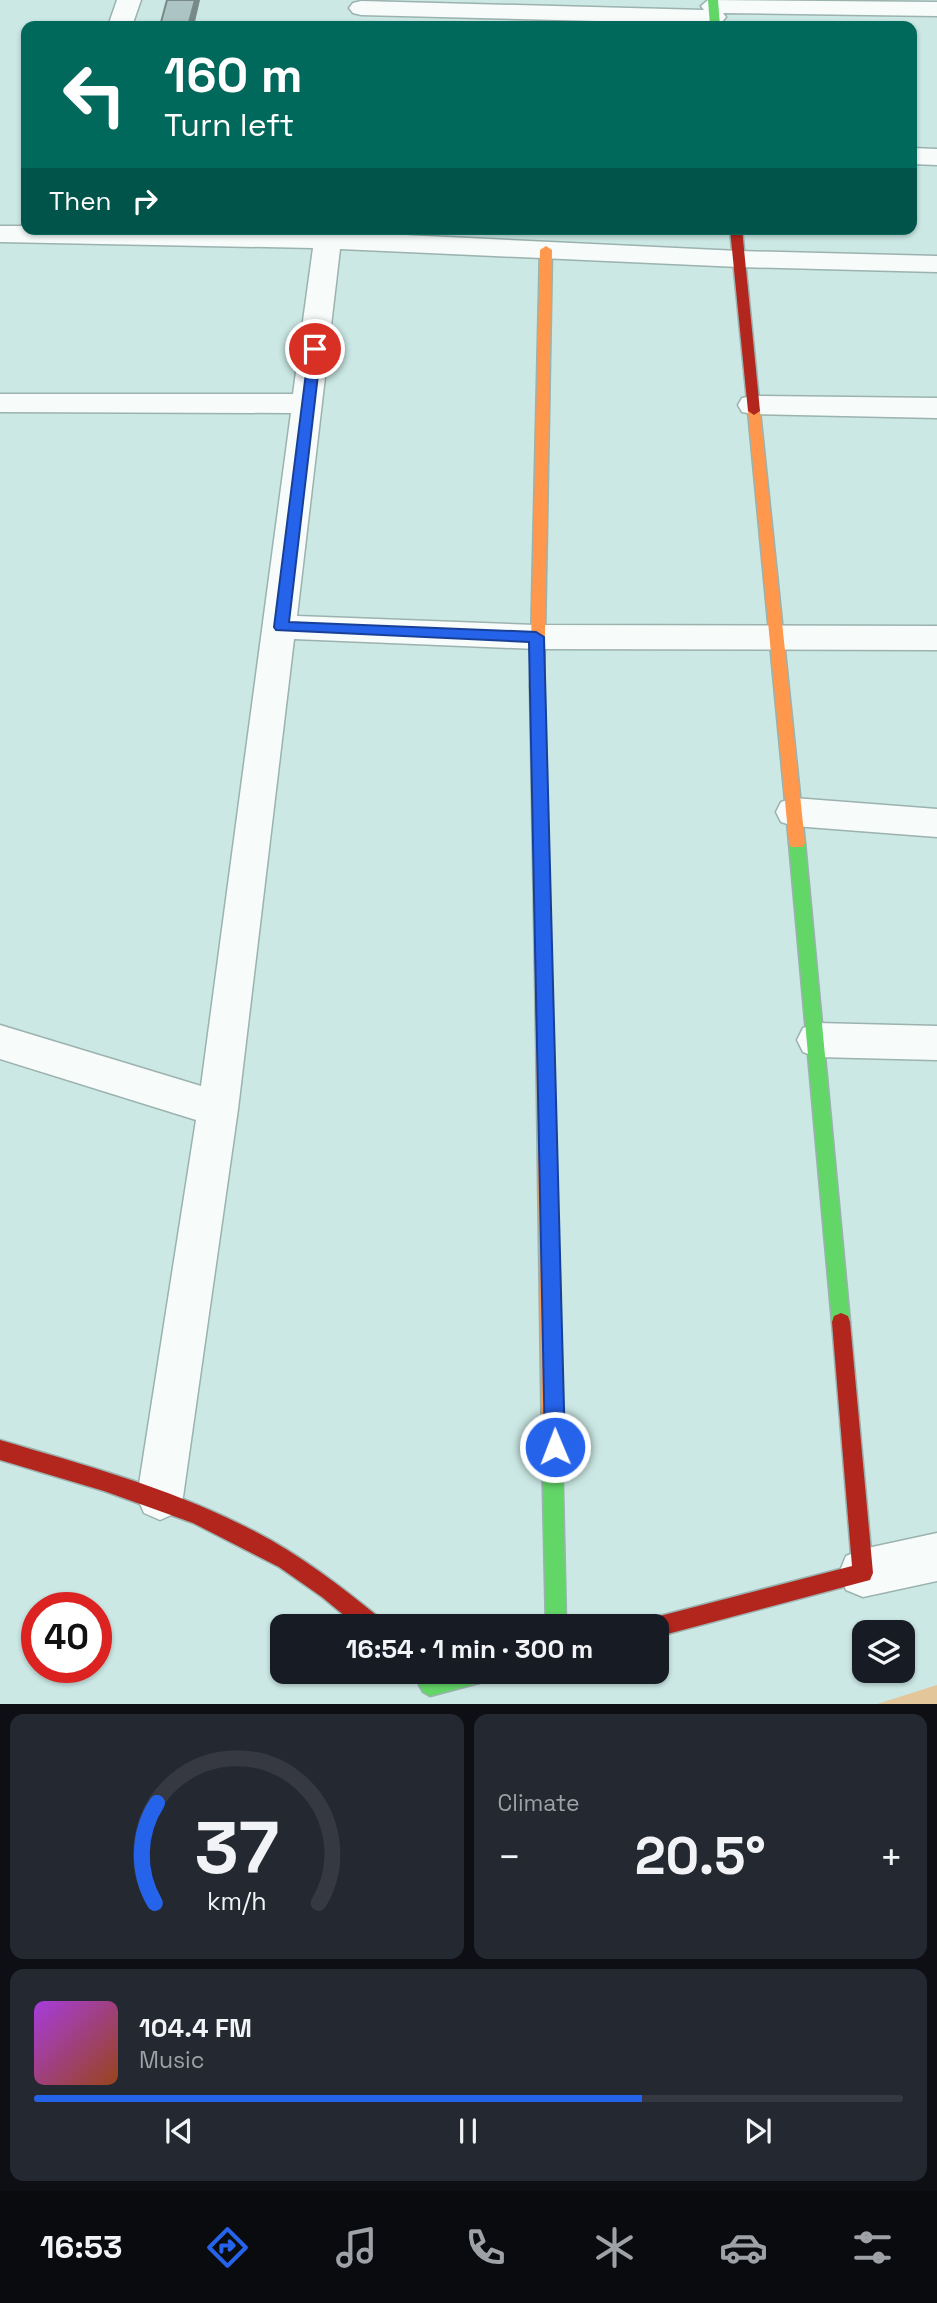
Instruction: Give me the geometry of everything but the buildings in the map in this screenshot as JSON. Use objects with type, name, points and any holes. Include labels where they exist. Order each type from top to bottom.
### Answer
[{"type":"street","points":[[122,21],[129,0]]},
{"type":"street","points":[[361,11],[714,13],[937,9]]},
{"type":"street","points":[[917,156],[937,157]]},
{"type":"street","points":[[2,241],[39,235]]},
{"type":"street","points":[[160,1497],[218,1109],[329,235]]},
{"type":"street","points":[[343,235],[546,250],[937,264]]},
{"type":"street","points":[[737,235],[817,1040],[863,1573]]},
{"type":"street","points":[[546,250],[536,637],[556,1614]]},
{"type":"street","points":[[0,404],[309,404]]},
{"type":"street","points":[[753,405],[937,408]]},
{"type":"street","points":[[281,627],[536,637],[937,638]]},
{"type":"street","points":[[794,812],[937,822]]},
{"type":"street","points":[[817,1040],[937,1044]]},
{"type":"street","points":[[0,1042],[218,1109]]},
{"type":"street","points":[[0,1450],[160,1497],[219,1522],[272,1551],[341,1595],[361,1614]]},
{"type":"street","points":[[669,1624],[863,1573],[937,1557]]},
{"type":"street","points":[[434,1684],[430,1685],[442,1704]]},
{"type":"shaded area","points":[[937,1685],[937,1704],[877,1704]]},
{"type":"traffic: fast","points":[[713,0],[715,21]]},
{"type":"traffic: fast","points":[[797,843],[841,1322]]},
{"type":"traffic: fast","points":[[552,1445],[556,1614]]},
{"type":"traffic: slow","points":[[537,687],[546,250]]},
{"type":"traffic: slow","points":[[754,411],[797,843]]},
{"type":"traffic: slow","points":[[544,1030],[552,1445]]},
{"type":"traffic: jam","points":[[737,235],[754,411]]},
{"type":"traffic: jam","points":[[537,687],[544,1030]]},
{"type":"traffic: jam","points":[[669,1624],[863,1573],[841,1322]]},
{"type":"traffic: jam","points":[[0,1450],[152,1497],[242,1535],[286,1560],[359,1614]]},
{"type":"route","points":[[315,349],[281,627],[536,637],[555,1447]]}]
